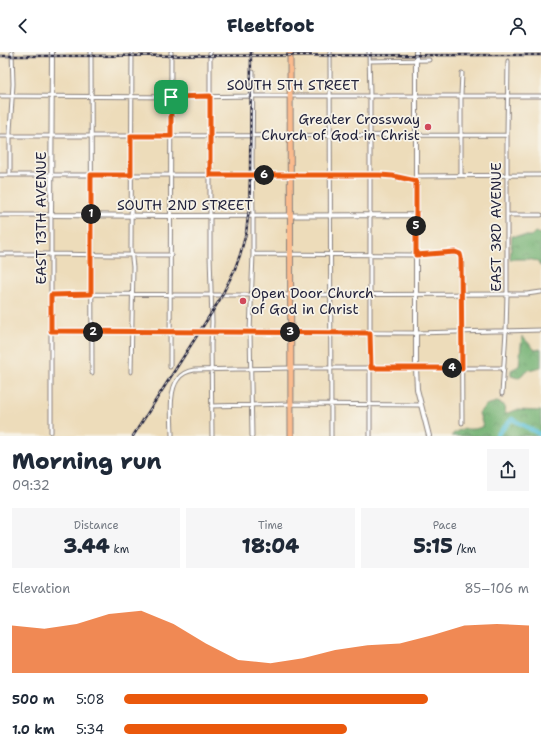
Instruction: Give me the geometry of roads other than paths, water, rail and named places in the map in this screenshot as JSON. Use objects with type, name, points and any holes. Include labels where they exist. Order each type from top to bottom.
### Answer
[{"type":"main road","points":[[290,52],[291,436]]},
{"type":"street","points":[[10,175],[12,52]]},
{"type":"street","name":"EAST 13TH AVENUE","points":[[51,432],[52,52]]},
{"type":"street","points":[[91,52],[92,372]]},
{"type":"street","points":[[132,52],[132,372]]},
{"type":"street","points":[[170,367],[171,52]]},
{"type":"street","points":[[210,52],[212,436]]},
{"type":"street","points":[[330,52],[331,436]]},
{"type":"street","points":[[369,52],[370,436]]},
{"type":"street","points":[[416,52],[416,368],[417,389],[429,436]]},
{"type":"street","points":[[369,61],[429,60]]},
{"type":"street","name":"EAST 3RD AVENUE","points":[[502,394],[507,294],[508,61]]},
{"type":"street","points":[[252,436],[250,332],[253,254],[253,72]]},
{"type":"street","points":[[461,175],[462,73]]},
{"type":"street","name":"SOUTH 5TH STREET","points":[[0,96],[541,96]]},
{"type":"street","points":[[0,136],[507,135]]},
{"type":"street","points":[[0,175],[370,175],[393,176],[416,181]]},
{"type":"street","points":[[416,176],[541,175]]},
{"type":"street","name":"SOUTH 2ND STREET","points":[[0,215],[416,215]]},
{"type":"street","points":[[508,215],[541,215]]},
{"type":"street","points":[[253,254],[416,255],[455,252],[460,254],[462,423]]},
{"type":"street","points":[[0,254],[171,255]]},
{"type":"street","points":[[51,295],[527,294],[541,292]]},
{"type":"street","points":[[51,331],[416,333],[541,330]]},
{"type":"street","points":[[172,436],[173,391],[176,381],[181,375],[189,371],[211,369],[291,368],[504,368]]},
{"type":"street","points":[[211,406],[291,404],[421,405]]},
{"type":"waterway","points":[[497,436],[512,419],[541,435]]},
{"type":"railway","points":[[133,436],[219,301],[240,255],[246,233],[249,209],[251,52]]},
{"type":"railway","points":[[0,56],[541,55]]},
{"type":"place","name":"Greater Crossway Church of God in Christ","points":[[428,127]]},
{"type":"place","name":"Open Door Church of God in Christ","points":[[243,301]]}]
